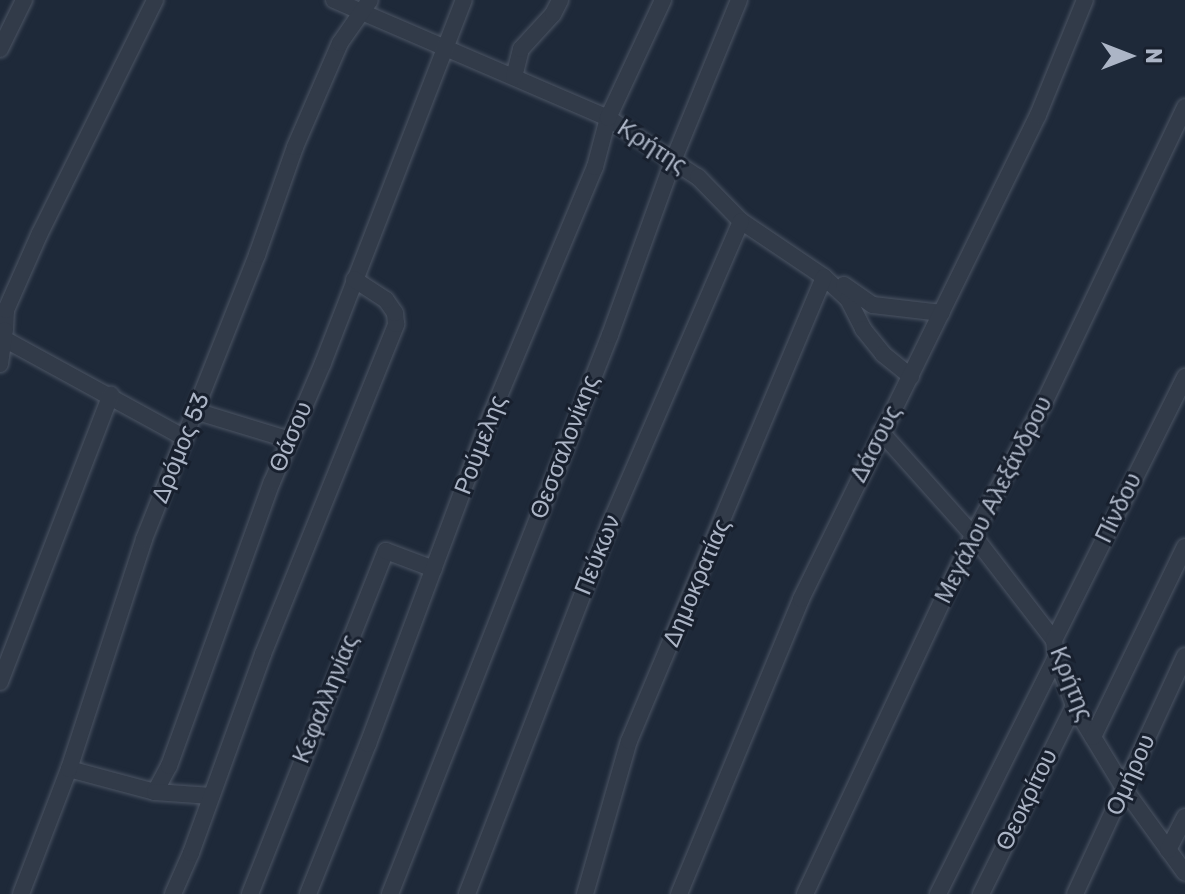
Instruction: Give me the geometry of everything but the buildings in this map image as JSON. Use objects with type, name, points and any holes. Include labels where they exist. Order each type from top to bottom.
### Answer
[{"type":"street","points":[[0,49],[24,0]]},
{"type":"street","points":[[0,364],[6,310],[40,233],[155,0]]},
{"type":"street","name":"Κρήτης","points":[[334,0],[367,6],[445,46],[608,118],[698,177],[741,221],[824,277],[848,299],[863,329],[883,354],[911,377]]},
{"type":"street","name":"Θάσου","points":[[155,792],[191,710],[290,440],[464,0]]},
{"type":"street","points":[[514,77],[521,49],[553,14],[560,0]]},
{"type":"street","name":"Ρούμελης","points":[[308,894],[492,413],[595,167],[608,118],[663,0]]},
{"type":"street","name":"Θεσσαλονίκης","points":[[390,894],[604,349],[673,161],[739,0]]},
{"type":"street","name":"Δάσους","points":[[679,894],[801,599],[1038,115],[1085,0]]},
{"type":"street","name":"Δρόμος 53","points":[[21,894],[69,769],[144,539],[319,85],[340,43],[367,6]]},
{"type":"street","name":"Μεγάλου Αλεξάνδρου","points":[[805,894],[973,535],[1043,405],[1185,107]]},
{"type":"street","name":"Πεύκων","points":[[467,894],[610,524],[741,221]]},
{"type":"street","points":[[824,277],[847,287],[873,305],[942,313]]},
{"type":"street","name":"Δημοκρατίας","points":[[585,894],[629,741],[824,277]]},
{"type":"street","points":[[173,894],[263,654],[396,324],[395,313],[386,300],[354,279]]},
{"type":"street","points":[[0,309],[5,334],[185,438]]},
{"type":"street","name":"Πίνδου","points":[[938,894],[1185,377]]},
{"type":"street","points":[[0,682],[111,395]]},
{"type":"street","points":[[195,411],[290,440]]},
{"type":"street","name":"Κρήτης","points":[[881,432],[973,535],[1055,648],[1074,706],[1125,790],[1185,873]]},
{"type":"street","points":[[1093,737],[1185,547]]},
{"type":"street","name":"Κεφαλληνίας","points":[[250,894],[386,551],[434,569]]},
{"type":"street","name":"Ομήρου","points":[[1075,894],[1185,656]]},
{"type":"street","name":"Θεοκρίτου","points":[[981,894],[1074,706]]},
{"type":"street","points":[[69,769],[155,792],[211,796]]},
{"type":"street","points":[[1168,850],[1185,817]]}]
